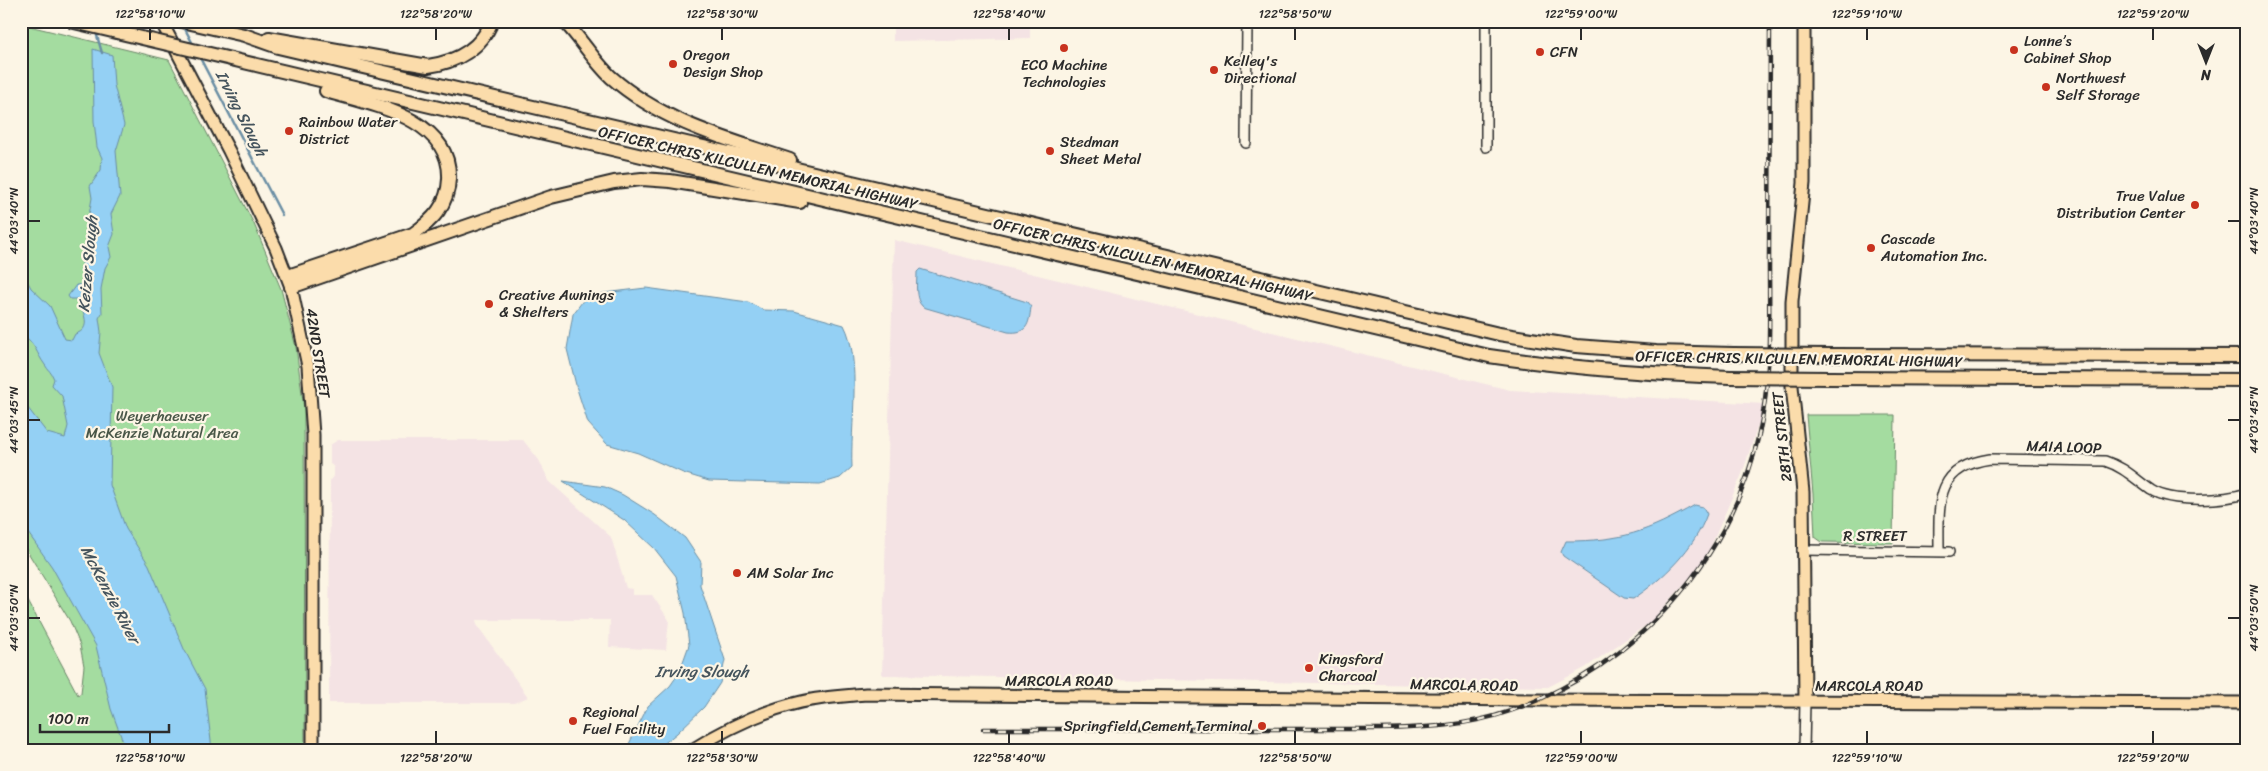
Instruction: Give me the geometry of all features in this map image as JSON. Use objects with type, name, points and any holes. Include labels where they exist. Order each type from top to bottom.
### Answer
[{"type":"highway","name":"OFFICER CHRIS KILCULLEN MEMORIAL HIGHWAY","points":[[70,21],[1488,356],[1565,368],[1647,374],[1730,377],[2247,380]]},
{"type":"highway","name":"OFFICER CHRIS KILCULLEN MEMORIAL HIGHWAY","points":[[182,21],[244,35],[278,47],[1499,334],[1576,346],[1656,352],[1829,355],[2247,356]]},
{"type":"highway","points":[[244,35],[280,38],[408,64],[428,66],[449,63],[470,51],[487,33],[492,21]]},
{"type":"highway","points":[[564,21],[610,76],[658,110],[695,129],[871,187]]},
{"type":"highway","points":[[284,73],[318,88],[407,118],[427,129],[439,142],[446,156],[450,172],[449,186],[440,210],[429,223],[413,234],[289,282]]},
{"type":"highway","points":[[289,282],[552,198],[614,182],[642,179],[670,181],[898,217]]},
{"type":"main road","name":"42ND STREET","points":[[161,21],[229,151],[289,282],[310,380],[313,426],[313,750]]},
{"type":"main road","name":"28TH STREET","points":[[1804,21],[1804,183],[1792,301],[1793,408],[1802,484],[1804,701]]},
{"type":"main road","name":"MARCOLA ROAD","points":[[692,750],[714,736],[766,712],[802,702],[866,694],[2247,703]]},
{"type":"street","points":[[1246,143],[1247,21]]},
{"type":"street","points":[[1486,21],[1486,148]]},
{"type":"street","name":"MAIA LOOP","points":[[1939,550],[1940,497],[1952,473],[1977,461],[1990,459],[2105,461],[2118,465],[2152,491],[2165,496],[2227,498],[2247,494]]},
{"type":"street","name":"R STREET","points":[[1802,550],[1939,550],[1949,552]]},
{"type":"street","points":[[1804,701],[1804,750]]},
{"type":"shaded area","points":[[893,21],[1030,21],[1030,38],[893,41]]},
{"type":"shaded area","points":[[894,240],[1510,390],[1765,404],[1742,474],[1705,560],[1652,621],[1585,668],[1548,687],[882,675]]},
{"type":"shaded area","points":[[338,440],[523,440],[539,460],[549,481],[611,537],[626,588],[632,589],[632,595],[652,595],[669,620],[666,650],[609,647],[610,620],[476,620],[477,625],[528,697],[514,703],[329,703],[330,480],[334,475],[334,467],[330,464],[330,445]]},
{"type":"green space","name":"Weyerhaeuser McKenzie Natural Area","points":[[21,24],[169,60],[254,224],[281,289],[296,347],[304,409],[305,750],[21,750],[21,588],[78,695],[81,693],[84,666],[80,645],[70,621],[21,541]]},
{"type":"green space","points":[[1806,415],[1895,415],[1893,543],[1822,542],[1815,537]]},
{"type":"water","name":"McKenzie River","points":[[93,49],[112,55],[114,85],[124,125],[116,151],[120,196],[111,214],[114,234],[109,247],[111,257],[105,268],[101,289],[102,313],[99,318],[101,332],[99,353],[112,387],[110,485],[126,529],[149,565],[184,649],[205,689],[212,750],[126,750],[111,709],[96,646],[52,567],[21,523],[21,399],[47,433],[65,438],[68,426],[62,396],[52,385],[54,379],[34,346],[23,334],[28,325],[21,319],[21,269],[31,288],[50,306],[65,339],[72,340],[75,334],[81,332],[84,328],[85,320],[78,299],[70,299],[68,296],[76,285],[88,284],[88,273],[82,269],[83,252],[90,233],[89,215],[92,198],[90,186],[101,170],[102,158],[97,147],[94,121]]},
{"type":"water","points":[[920,269],[1027,302],[1031,307],[1026,327],[1023,330],[1008,332],[923,307],[918,300],[917,291],[917,272]]},
{"type":"water","points":[[646,288],[748,302],[763,310],[794,311],[844,325],[853,356],[852,467],[840,478],[820,484],[709,481],[683,473],[638,453],[607,444],[588,423],[577,389],[567,349],[573,314],[585,298],[604,293]]},
{"type":"water","name":"Irving Slough","points":[[563,481],[605,487],[623,495],[655,515],[685,538],[701,562],[700,585],[725,660],[720,683],[704,707],[656,750],[626,750],[648,706],[670,686],[679,673],[689,645],[685,613],[676,576],[654,548],[624,520]]},
{"type":"water","points":[[1695,505],[1703,507],[1707,514],[1695,539],[1677,562],[1656,582],[1633,599],[1624,598],[1563,556],[1561,552],[1566,541],[1603,539],[1634,533],[1662,522]]},
{"type":"waterway","name":"Irving Slough","points":[[184,27],[194,46]]},
{"type":"waterway","name":"Keizer Slough","points":[[96,32],[102,53]]},
{"type":"waterway","name":"Irving Slough","points":[[199,56],[282,215]]},
{"type":"railway","points":[[983,729],[1380,729],[1429,727],[1462,723],[1510,711],[1555,692],[1597,667],[1636,638],[1670,604],[1700,567],[1725,526],[1745,481],[1759,434],[1766,391],[1769,348],[1770,21]]},
{"type":"place","name":"ECO Machine Technologies","points":[[1064,48]]},
{"type":"place","name":"Lonne’s Cabinet Shop","points":[[2014,50]]},
{"type":"place","name":"CFN","points":[[1540,52]]},
{"type":"place","name":"Oregon Design Shop","points":[[673,64]]},
{"type":"place","name":"Kelley's Directional","points":[[1214,70]]},
{"type":"place","name":"Northwest Self Storage","points":[[2046,87]]},
{"type":"place","name":"Rainbow Water District","points":[[289,131]]},
{"type":"place","name":"Stedman Sheet Metal","points":[[1050,151]]},
{"type":"place","name":"True Value Distribution Center","points":[[2195,205]]},
{"type":"place","name":"Cascade Automation Inc.","points":[[1871,248]]},
{"type":"place","name":"Creative Awnings & Shelters","points":[[489,304]]},
{"type":"place","name":"AM Solar Inc","points":[[737,573]]},
{"type":"place","name":"Kingsford Charcoal","points":[[1309,668]]},
{"type":"place","name":"Regional Fuel Facility","points":[[573,721]]},
{"type":"place","name":"Springfield Cement Terminal","points":[[1262,726]]}]
